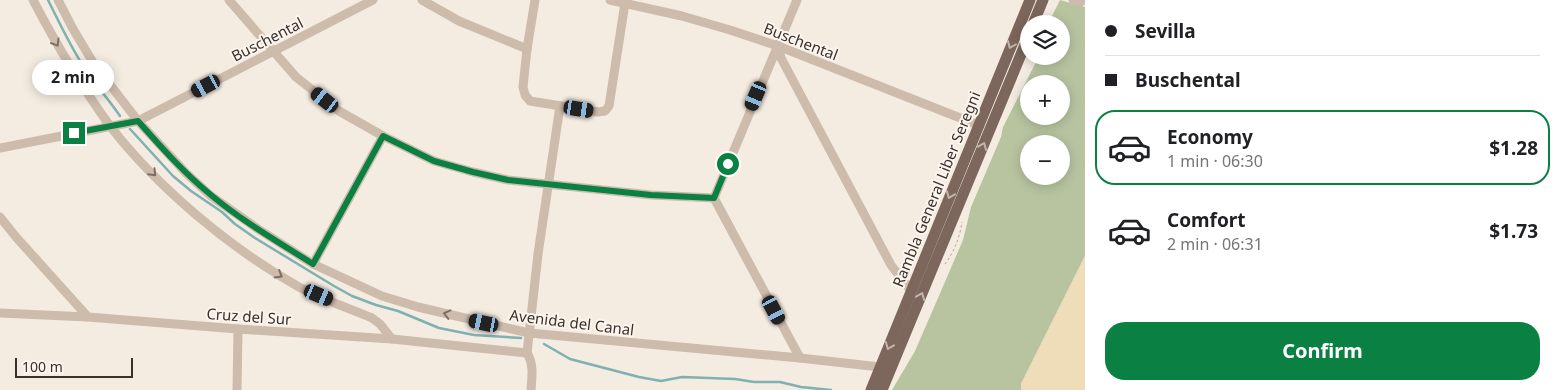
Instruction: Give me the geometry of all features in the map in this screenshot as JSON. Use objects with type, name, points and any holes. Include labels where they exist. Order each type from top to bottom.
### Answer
[{"type":"main road","name":"Rambla General Liber Seregni","points":[[871,390],[1030,0]]},
{"type":"main road","points":[[1037,15],[1043,0]]},
{"type":"main road","name":"Rambla General Liber Seregni","points":[[882,390],[1020,57]]},
{"type":"street","points":[[33,0],[53,38],[110,126],[162,183],[194,212],[269,269],[301,288],[372,318],[380,324],[392,339]]},
{"type":"street","name":"Avenida del Canal","points":[[58,0],[94,64],[138,121],[186,173],[211,196],[258,230],[313,264],[382,296],[418,307],[529,333],[880,367]]},
{"type":"street","points":[[229,0],[296,76],[339,111],[383,136],[434,161],[508,180],[651,195],[714,198]]},
{"type":"street","name":"Buschental","points":[[0,148],[138,121],[373,0]]},
{"type":"street","points":[[422,0],[459,21],[527,49]]},
{"type":"street","points":[[535,0],[527,49],[523,87],[525,95],[530,101],[598,112],[606,110],[609,106],[625,4]]},
{"type":"street","name":"Buschental","points":[[610,0],[682,16],[778,46],[978,125]]},
{"type":"street","points":[[714,198],[797,0]]},
{"type":"street","points":[[1073,0],[1081,2],[1081,0]]},
{"type":"street","points":[[778,46],[781,58],[891,265],[911,292]]},
{"type":"street","points":[[531,390],[532,367],[526,353],[560,106]]},
{"type":"street","points":[[313,264],[383,136]]},
{"type":"street","points":[[714,198],[800,358]]},
{"type":"street","points":[[0,216],[16,237],[88,318]]},
{"type":"street","name":"Cruz del Sur","points":[[1,316],[88,318],[392,339],[526,353]]},
{"type":"street","points":[[236,390],[238,329]]},
{"type":"green space","points":[[1060,0],[1085,7],[1085,256],[1021,384],[1021,390],[892,390],[915,351],[963,240],[971,207],[1001,137],[1003,127],[1020,94],[1020,125],[1070,125],[1070,75],[1029,75],[1034,65],[1070,65],[1070,15],[1052,15]]},
{"type":"sand","points":[[1085,256],[1085,390],[1021,390],[1021,384]]},
{"type":"waterway","points":[[48,0],[82,64],[120,116]]},
{"type":"waterway","points":[[130,129],[173,176],[191,191],[255,238],[352,296],[398,311],[439,328],[474,335],[521,338]]},
{"type":"waterway","points":[[544,344],[570,359],[661,381],[682,377],[735,379],[754,382],[780,382],[801,387],[831,390]]},
{"type":"route","points":[[74,133],[138,121],[186,173],[211,196],[258,230],[313,264],[383,136],[434,161],[508,180],[651,195],[714,198],[728,164]]}]
